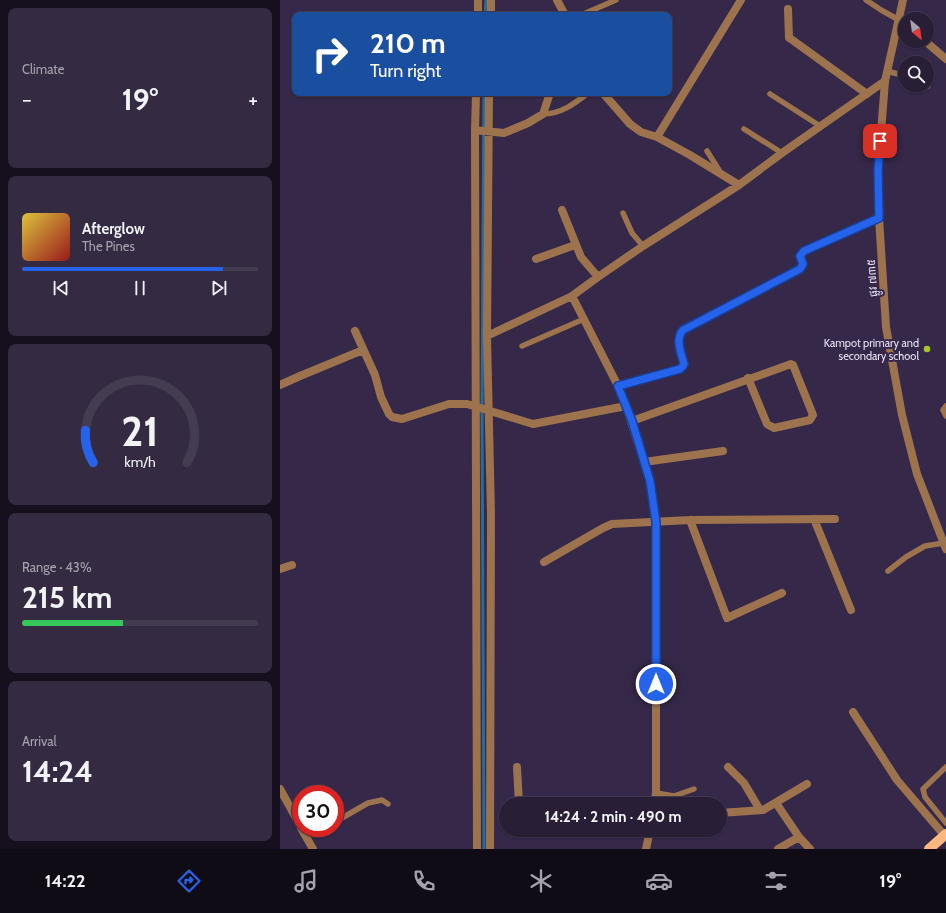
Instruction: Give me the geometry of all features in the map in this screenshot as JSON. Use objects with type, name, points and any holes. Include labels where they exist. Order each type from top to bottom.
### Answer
[{"type":"main road","points":[[929,849],[945,835]]},
{"type":"street","points":[[478,0],[478,12]]},
{"type":"street","points":[[491,0],[491,12]]},
{"type":"street","points":[[556,0],[562,12]]},
{"type":"street","points":[[657,137],[741,0]]},
{"type":"street","name":"ផ្លូវ ៧៣៥","points":[[902,12],[903,0]]},
{"type":"street","points":[[788,9],[789,38],[866,94]]},
{"type":"street","name":"ផ្លូវ ៧៣៥","points":[[898,32],[885,81],[878,171],[879,218],[886,327],[902,415],[917,474],[945,546]]},
{"type":"street","points":[[933,48],[946,59]]},
{"type":"street","points":[[487,336],[572,296],[643,246],[739,185],[885,81]]},
{"type":"street","points":[[476,96],[474,130],[477,849]]},
{"type":"street","points":[[489,96],[487,336],[491,514],[490,849]]},
{"type":"street","points":[[474,130],[504,133],[528,123],[543,114],[549,96]]},
{"type":"street","points":[[606,96],[630,124],[641,132],[657,137],[739,185]]},
{"type":"street","points":[[562,210],[580,257],[598,277]]},
{"type":"street","points":[[536,259],[575,245]]},
{"type":"street","points":[[572,296],[618,386],[632,421],[650,481],[656,522],[655,797]]},
{"type":"street","points":[[355,331],[362,350],[375,375],[381,397],[392,417],[402,419],[449,404],[467,404],[475,405],[489,411],[533,424],[626,406]]},
{"type":"street","points":[[280,385],[362,350]]},
{"type":"street","points":[[632,421],[748,378],[791,364],[793,365],[813,415],[812,418],[810,420],[774,428],[769,426],[748,378]]},
{"type":"street","points":[[644,462],[722,451]]},
{"type":"street","points":[[544,562],[612,524],[690,520],[835,518]]},
{"type":"street","points":[[814,519],[851,610]]},
{"type":"street","points":[[690,520],[727,618],[782,593]]},
{"type":"street","points":[[280,569],[292,565]]},
{"type":"street","points":[[853,712],[896,780],[945,835]]},
{"type":"street","points":[[517,767],[519,797]]},
{"type":"street","points":[[728,767],[744,783],[760,810]]},
{"type":"street","points":[[727,812],[760,810],[776,803],[808,784]]},
{"type":"street","points":[[280,789],[292,810]]},
{"type":"street","points":[[776,803],[799,837],[810,849]]},
{"type":"street","points":[[307,837],[313,849]]},
{"type":"street","points":[[646,849],[649,837]]},
{"type":"street","points":[[778,849],[799,837]]},
{"type":"lane","points":[[587,12],[616,0]]},
{"type":"lane","points":[[866,0],[898,23]]},
{"type":"lane","points":[[887,71],[898,74]]},
{"type":"lane","points":[[770,94],[820,126]]},
{"type":"lane","points":[[543,114],[553,114],[562,111],[584,96]]},
{"type":"lane","points":[[744,129],[782,153]]},
{"type":"lane","points":[[707,151],[719,170],[719,173]]},
{"type":"lane","points":[[624,213],[632,232],[643,246]]},
{"type":"lane","points":[[618,386],[680,369],[684,364],[678,339],[679,333],[800,269],[803,264],[800,256],[804,251],[879,218]]},
{"type":"lane","points":[[522,346],[584,319]]},
{"type":"lane","points":[[946,406],[943,410],[946,416]]},
{"type":"lane","points":[[888,571],[906,556],[925,546],[945,546]]},
{"type":"lane","points":[[946,767],[923,789],[925,797],[946,823]]},
{"type":"lane","points":[[656,793],[674,796],[694,789]]},
{"type":"lane","points":[[344,817],[368,803],[382,800],[388,804]]},
{"type":"waterway","points":[[485,12],[486,0]]},
{"type":"waterway","points":[[484,96],[482,408],[484,849]]},
{"type":"place","name":"Kampot primary and secondary school","points":[[927,349]]},
{"type":"route","points":[[656,684],[656,522],[650,481],[632,421],[618,386],[680,369],[684,364],[678,339],[679,333],[800,269],[803,264],[800,256],[804,251],[879,218],[878,171],[880,141]]}]
